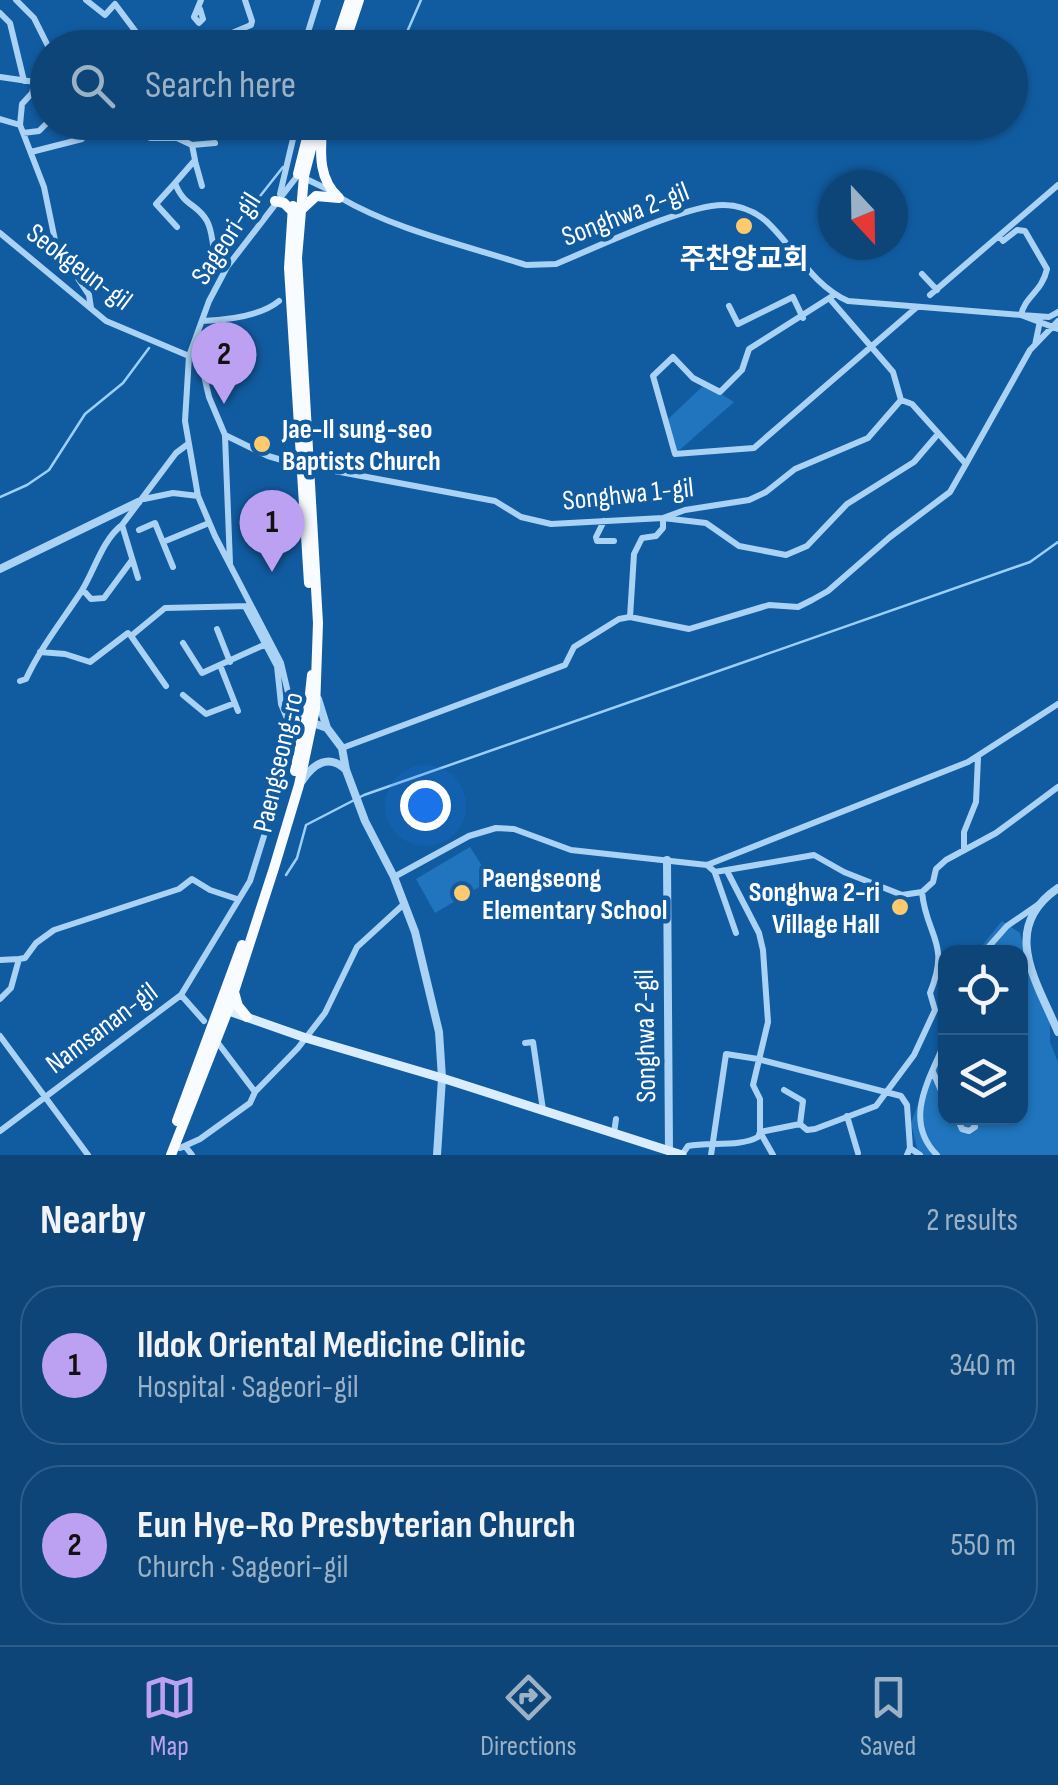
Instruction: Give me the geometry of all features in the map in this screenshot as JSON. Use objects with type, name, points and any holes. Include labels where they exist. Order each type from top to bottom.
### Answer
[{"type":"main road","points":[[340,30],[350,0]]},
{"type":"main road","points":[[349,30],[359,0]]},
{"type":"main road","name":"Paengseong-ro","points":[[175,1151],[257,906],[318,693],[297,278],[296,214],[307,140]]},
{"type":"main road","name":"Paengseong-ro","points":[[301,176],[314,140]]},
{"type":"main road","points":[[321,140],[327,185],[339,198]]},
{"type":"main road","points":[[277,198],[296,214],[312,198],[339,198]]},
{"type":"main road","name":"Paengseong-ro","points":[[175,1151],[221,1027],[223,1009],[235,989],[299,785],[310,721],[313,648],[306,464]]},
{"type":"main road","points":[[290,701],[300,750]]},
{"type":"main road","points":[[235,989],[238,1006],[247,1016]]},
{"type":"main road","points":[[223,1009],[682,1155]]},
{"type":"main road","points":[[221,1027],[247,1016]]},
{"type":"street","points":[[16,0],[40,30]]},
{"type":"street","points":[[86,0],[105,15],[114,4],[134,30]]},
{"type":"street","points":[[239,30],[252,21],[245,0]]},
{"type":"street","points":[[309,30],[318,0]]},
{"type":"street","points":[[0,13],[10,23],[24,80]]},
{"type":"street","points":[[0,77],[30,81]]},
{"type":"street","points":[[30,96],[22,104],[22,129],[44,187],[56,245],[89,295],[91,309]]},
{"type":"street","points":[[0,119],[30,130]]},
{"type":"street","points":[[31,152],[78,140]]},
{"type":"street","points":[[182,140],[192,145],[215,143]]},
{"type":"street","points":[[277,198],[292,140]]},
{"type":"street","points":[[192,145],[202,186]]},
{"type":"street","points":[[176,227],[156,204],[194,160]]},
{"type":"street","name":"Sageori-gil","points":[[301,176],[277,198],[226,267],[189,356],[185,421],[198,496],[209,523],[286,674],[290,701],[310,721]]},
{"type":"street","name":"Songhwa 2-gil","points":[[301,176],[357,208],[538,266],[556,264],[695,210],[730,205],[750,210],[766,221],[893,372],[901,400]]},
{"type":"street","points":[[175,183],[184,202],[208,223],[213,251],[226,267]]},
{"type":"street","points":[[922,274],[934,292],[1058,185]]},
{"type":"street","points":[[999,236],[1004,241],[1017,230],[1025,231],[1047,269],[1043,285],[1022,307],[1021,315]]},
{"type":"street","name":"Seokgeun-gil","points":[[0,233],[106,321],[189,356]]},
{"type":"street","points":[[729,306],[738,324],[792,297],[802,318]]},
{"type":"street","points":[[917,307],[754,448],[675,454],[653,376],[673,357],[692,378],[720,392],[742,370],[749,349],[832,297],[858,304],[917,307],[1049,317],[1058,312]]},
{"type":"street","points":[[202,321],[272,307],[279,301]]},
{"type":"street","points":[[1021,315],[1056,326]]},
{"type":"street","points":[[342,748],[565,665],[574,647],[619,619],[630,617],[688,628],[770,605],[798,607],[828,591],[950,492],[1034,346],[1040,322]]},
{"type":"street","points":[[1034,346],[1056,326]]},
{"type":"street","points":[[189,356],[199,354],[209,397],[225,435],[230,565]]},
{"type":"street","points":[[901,400],[912,404],[966,464]]},
{"type":"street","name":"Songhwa 1-gil","points":[[225,435],[268,456],[494,501],[534,522],[551,524],[664,518],[758,497],[796,469],[868,438],[901,400]]},
{"type":"street","points":[[630,617],[634,554],[642,538],[656,536],[664,528],[664,518],[702,522],[739,546],[786,556],[806,546],[847,504],[914,462],[938,434]]},
{"type":"street","points":[[20,681],[26,679],[39,652],[83,590],[112,534],[176,453],[188,444]]},
{"type":"street","points":[[0,569],[138,502],[173,492],[198,496]]},
{"type":"street","points":[[605,520],[597,542],[614,541]]},
{"type":"street","points":[[139,530],[155,523],[173,567]]},
{"type":"street","points":[[163,542],[209,523]]},
{"type":"street","points":[[122,525],[138,578]]},
{"type":"street","points":[[83,590],[91,599],[104,598],[132,560]]},
{"type":"street","points":[[131,636],[165,608],[249,606],[280,674],[280,699],[291,724],[278,790],[250,881],[182,995],[204,1021]]},
{"type":"street","points":[[217,629],[230,662]]},
{"type":"street","points":[[39,652],[65,654],[90,662],[128,633],[166,686]]},
{"type":"street","points":[[183,643],[202,673],[266,644]]},
{"type":"street","points":[[183,695],[206,714],[237,707],[220,666]]},
{"type":"street","points":[[318,693],[326,728],[342,748],[357,799],[394,876],[430,988],[439,1032],[442,1078],[437,1155]]},
{"type":"street","points":[[394,876],[469,836],[496,828],[514,828],[571,850],[708,865],[978,758],[1058,704]]},
{"type":"street","points":[[310,721],[326,728]]},
{"type":"street","points":[[964,849],[964,832],[976,802],[978,758]]},
{"type":"street","points":[[299,785],[312,768],[324,761],[346,770]]},
{"type":"street","points":[[715,872],[814,855],[844,872],[902,895],[922,892],[933,882],[936,868],[996,833],[1058,787]]},
{"type":"street","points":[[278,790],[291,796]]},
{"type":"street","name":"Songhwa 2-gil","points":[[666,860],[669,1153]]},
{"type":"street","points":[[708,865],[715,872],[736,932]]},
{"type":"street","points":[[682,1155],[688,1146],[746,1143],[758,1138],[760,1132],[760,1099],[753,1085],[768,1022],[760,933],[726,870]]},
{"type":"street","points":[[0,960],[25,958],[36,943],[54,930],[179,889],[192,879],[236,899]]},
{"type":"street","points":[[990,945],[1008,926],[1058,888]]},
{"type":"street","points":[[800,1124],[807,1130],[815,1129],[876,1106],[914,1055],[936,1010],[930,993],[938,973],[934,926],[924,915],[922,892]]},
{"type":"street","points":[[1040,903],[1027,928],[1026,954],[1058,1032]]},
{"type":"street","points":[[175,1151],[250,1103],[255,1092],[325,1013],[352,953],[404,904]]},
{"type":"street","points":[[0,999],[11,988],[19,959]]},
{"type":"street","name":"Namsanan-gil","points":[[0,1131],[182,995]]},
{"type":"street","points":[[0,1036],[88,1155]]},
{"type":"street","points":[[524,1043],[533,1042],[543,1110]]},
{"type":"street","points":[[218,1043],[255,1092]]},
{"type":"street","points":[[711,1155],[726,1054],[902,1096],[908,1105],[908,1152],[920,1155]]},
{"type":"street","points":[[937,1155],[922,1135],[918,1114],[938,1059]]},
{"type":"street","points":[[933,1071],[938,1083]]},
{"type":"street","points":[[784,1090],[804,1101],[800,1124]]},
{"type":"street","points":[[760,1099],[774,1099]]},
{"type":"street","points":[[848,1116],[858,1153]]},
{"type":"street","points":[[614,1133],[616,1119]]},
{"type":"street","points":[[760,1132],[800,1124]]},
{"type":"street","points":[[760,1132],[773,1155]]},
{"type":"street","points":[[175,1151],[192,1155]]},
{"type":"shaded area","points":[[705,384],[734,402],[675,454],[666,421]]},
{"type":"shaded area","points":[[470,847],[491,880],[435,913],[416,879]]},
{"type":"shaded area","points":[[1002,921],[1020,933],[1023,945],[983,945]]},
{"type":"shaded area","points":[[1028,969],[1050,1021],[1050,1042],[1058,1062],[1058,1155],[924,1155],[918,1152],[911,1123],[938,1049],[938,1125],[1028,1125]]},
{"type":"waterway","points":[[408,30],[421,0]]},
{"type":"waterway","points":[[257,200],[283,167]]},
{"type":"waterway","points":[[0,497],[49,470],[85,414],[123,383],[149,348]]},
{"type":"waterway","points":[[286,875],[297,858],[306,825],[364,795],[1030,562],[1058,542]]},
{"type":"place","name":"주찬양교회","points":[[744,226]]},
{"type":"place","name":"Eun Hye-Ro Presbyterian Church","points":[[224,404]]},
{"type":"place","name":"Jae-Il sung-seo Baptists Church","points":[[262,444]]},
{"type":"place","name":"Ildok Oriental Medicine Clinic","points":[[272,572]]},
{"type":"place","name":"Paengseong Elementary School","points":[[462,893]]},
{"type":"place","name":"Songhwa 2-ri Village Hall","points":[[900,907]]}]
